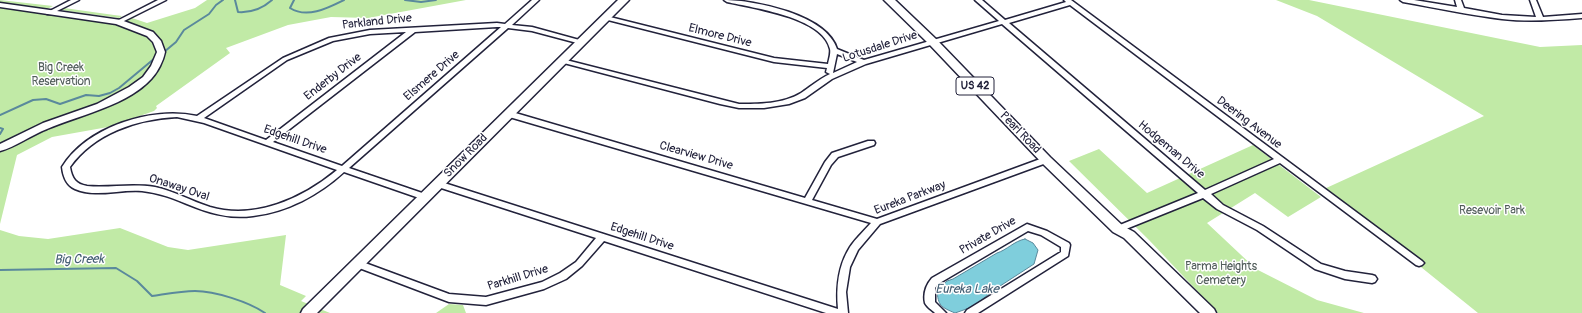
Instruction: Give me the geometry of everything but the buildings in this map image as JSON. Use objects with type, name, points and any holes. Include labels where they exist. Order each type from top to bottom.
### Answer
[{"type":"main road","name":"Snow Road","points":[[308,313],[624,0]]},
{"type":"main road","name":"Pearl Road","points":[[889,0],[933,42],[1046,160],[1118,230],[1129,235],[1209,313]]},
{"type":"main road","name":"Pearl Road","points":[[1118,230],[1121,238],[1197,313]]},
{"type":"street","points":[[49,13],[76,0]]},
{"type":"street","points":[[118,22],[163,0]]},
{"type":"street","name":"Elsmere Drive","points":[[343,169],[536,0]]},
{"type":"street","points":[[727,0],[802,18],[818,27],[830,42],[833,50],[834,55],[830,66],[829,77]]},
{"type":"street","name":"Hodgeman Drive","points":[[978,0],[1220,207],[1260,228],[1318,268],[1345,275],[1372,278]]},
{"type":"street","points":[[1403,0],[1502,17],[1540,19],[1582,16]]},
{"type":"street","points":[[1458,0],[1461,11]]},
{"type":"street","points":[[1533,0],[1540,19]]},
{"type":"street","name":"Lotusdale Drive","points":[[562,61],[739,106],[764,106],[786,102],[802,96],[829,77],[863,62],[1002,22],[1068,1]]},
{"type":"street","name":"Deering Avenue","points":[[1068,1],[1279,160],[1419,263]]},
{"type":"street","points":[[0,5],[118,22],[150,34],[157,41],[160,53],[150,75],[132,90],[118,98],[94,108],[38,129],[0,148]]},
{"type":"street","name":"Elmore Drive","points":[[606,18],[774,60],[830,66]]},
{"type":"street","name":"Parkland Drive","points":[[197,119],[285,59],[331,39],[370,32],[497,25],[532,29],[581,42]]},
{"type":"street","name":"Enderby Drive","points":[[267,143],[414,29]]},
{"type":"street","points":[[833,50],[863,62]]},
{"type":"street","name":"Clearview Drive","points":[[509,114],[877,222]]},
{"type":"street","name":"Edgehill Drive","points":[[156,117],[177,115],[197,119],[425,197]]},
{"type":"street","name":"Onaway Oval","points":[[156,117],[117,128],[86,145],[74,155],[66,167],[69,179],[76,186],[86,189],[130,187],[154,190],[208,210],[234,215],[264,211],[290,203],[313,192],[343,169]]},
{"type":"street","points":[[807,202],[828,164],[835,155],[871,143]]},
{"type":"street","name":"Eureka Parkway","points":[[843,313],[841,292],[845,267],[854,248],[877,222],[1046,160]]},
{"type":"street","points":[[1118,230],[1204,194],[1279,160]]},
{"type":"street","name":"Edgehill Drive","points":[[438,184],[838,313]]},
{"type":"street","name":"Private Drive","points":[[941,313],[930,303],[930,287],[935,281],[1027,227],[1044,233],[1066,245],[1065,254],[970,313]]},
{"type":"street","name":"Parkhill Drive","points":[[357,264],[449,298],[486,301],[544,285],[564,276],[579,264],[602,237]]},
{"type":"green space","name":"Big Creek Reservation","points":[[0,0],[53,6],[43,11],[124,22],[132,18],[147,23],[195,8],[207,0],[466,0],[368,18],[331,17],[288,25],[226,48],[230,53],[156,106],[157,108],[154,111],[108,127],[52,137],[17,155],[0,224]]},
{"type":"green space","name":"Resevoir Park","points":[[1276,0],[1309,0],[1540,47],[1582,45],[1582,313],[1478,313],[1324,189],[1484,116],[1317,16]]},
{"type":"green space","points":[[64,8],[122,16],[119,18],[60,10]]},
{"type":"green space","name":"Parma Heights Cemetery","points":[[1253,145],[1321,197],[1288,217],[1255,193],[1207,223],[1256,269],[1317,300],[1364,313],[1218,313],[1149,240],[1069,161],[1099,149],[1147,193]]},
{"type":"green space","points":[[120,228],[168,247],[188,250],[286,235],[280,285],[306,296],[301,301],[330,313],[0,313],[0,230],[19,236],[48,239]]},
{"type":"green space","points":[[449,304],[463,305],[466,313],[436,313]]},
{"type":"water","name":"Eureka Lake","points":[[1025,239],[1033,243],[1038,250],[1034,264],[997,288],[972,307],[955,313],[946,309],[939,303],[937,290],[947,281]]},
{"type":"waterway","points":[[164,52],[176,42],[184,30],[209,14],[216,5],[223,0]]},
{"type":"waterway","points":[[235,0],[238,12],[256,10],[272,0]]},
{"type":"waterway","points":[[294,0],[290,8],[303,13],[324,9],[344,0]]},
{"type":"waterway","points":[[405,0],[421,2],[436,0]]},
{"type":"waterway","points":[[0,115],[33,100],[46,99],[60,104],[86,95],[99,96],[110,93],[119,88],[155,58]]},
{"type":"waterway","points":[[0,128],[3,129],[0,134]]},
{"type":"waterway","name":"Big Creek","points":[[0,270],[116,268],[137,281],[152,296],[203,291],[241,301],[265,313]]}]
